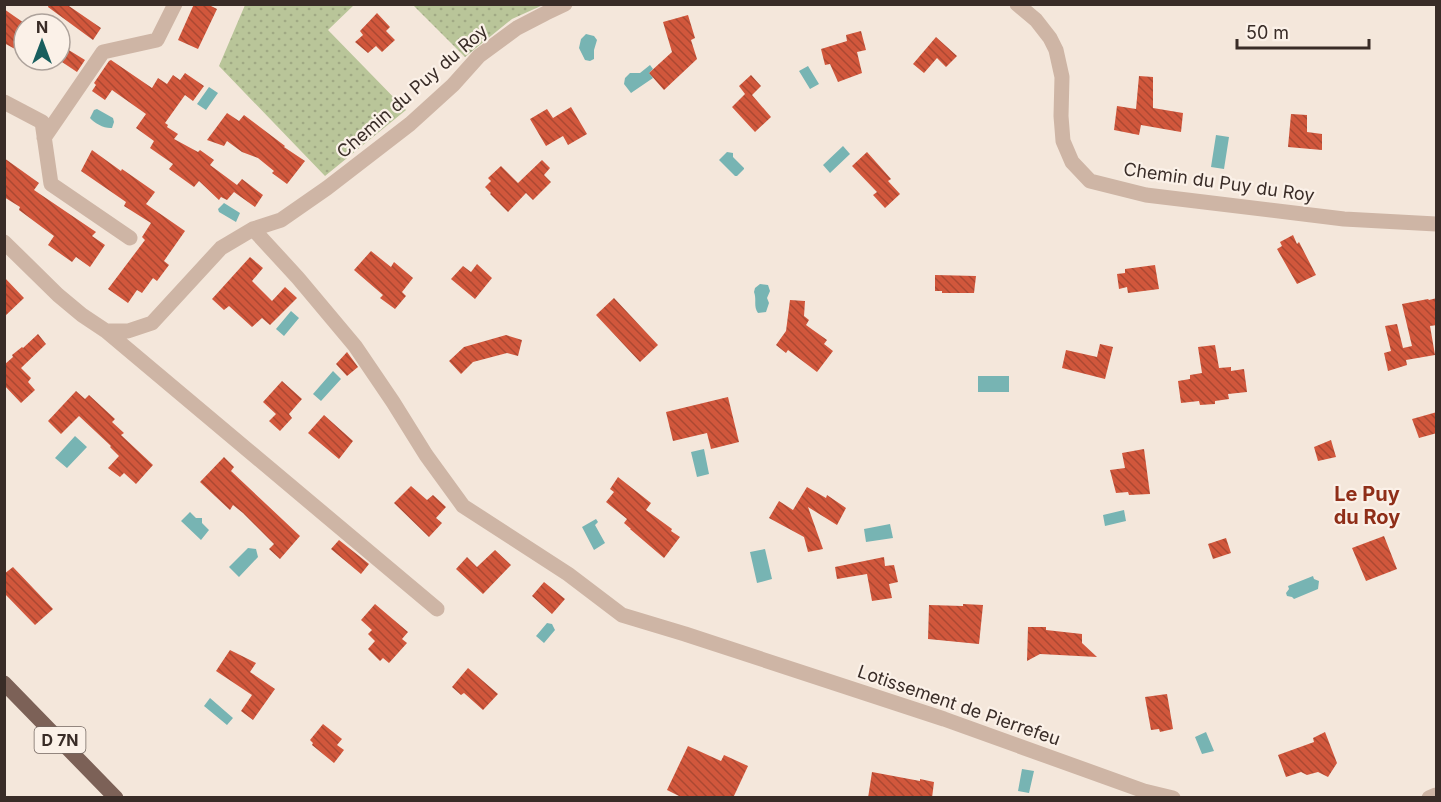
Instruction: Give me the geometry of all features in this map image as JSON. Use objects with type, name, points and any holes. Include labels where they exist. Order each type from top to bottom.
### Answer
[{"type":"main road","name":"D 7N","points":[[4,683],[116,798]]},
{"type":"street","points":[[44,138],[103,52],[156,40],[176,4]]},
{"type":"street","name":"Chemin du Puy du Roy","points":[[106,331],[128,331],[152,323],[221,248],[253,229],[281,220],[327,188],[410,124],[479,56],[517,28],[565,4]]},
{"type":"street","name":"Chemin du Puy du Roy","points":[[1017,4],[1036,20],[1056,50],[1062,77],[1063,141],[1071,162],[1090,181],[1146,195],[1344,219],[1437,224]]},
{"type":"street","points":[[4,102],[42,123],[51,184],[130,238]]},
{"type":"street","name":"Lotissement de Pierrefeu","points":[[253,229],[355,346],[426,455],[463,506],[568,574],[622,615],[944,719],[1144,791],[1173,798]]},
{"type":"street","points":[[4,242],[58,295],[106,331],[437,609]]},
{"type":"street","points":[[1429,798],[1437,795]]},
{"type":"green space","points":[[245,5],[354,5],[328,30],[406,110],[325,176],[219,66]]},
{"type":"green space","points":[[413,5],[543,5],[512,19],[465,57]]},
{"type":"water","points":[[586,34],[594,36],[597,40],[594,59],[590,61],[585,60],[579,48],[581,39]]},
{"type":"water","points":[[650,65],[653,69],[649,73],[653,78],[631,93],[624,84],[625,78],[630,73],[640,73]]},
{"type":"water","points":[[808,66],[819,84],[810,89],[799,71]]},
{"type":"water","points":[[209,87],[218,93],[206,110],[197,104]]},
{"type":"water","points":[[97,109],[113,118],[112,128],[106,128],[90,118]]},
{"type":"water","points":[[1216,135],[1229,137],[1224,169],[1211,167]]},
{"type":"water","points":[[843,146],[850,154],[830,173],[823,165]]},
{"type":"water","points":[[727,152],[733,153],[733,157],[744,168],[737,176],[719,160]]},
{"type":"water","points":[[224,203],[240,213],[236,222],[219,212],[218,209]]},
{"type":"water","points":[[760,284],[768,285],[770,291],[766,312],[758,313],[754,292]]},
{"type":"water","points":[[291,311],[299,318],[284,336],[276,329]]},
{"type":"water","points":[[333,371],[341,379],[321,401],[313,394]]},
{"type":"water","points":[[978,376],[1009,376],[1009,392],[978,392]]},
{"type":"water","points":[[75,436],[87,447],[67,468],[55,458]]},
{"type":"water","points":[[704,449],[709,474],[697,477],[691,452]]},
{"type":"water","points":[[1124,510],[1126,521],[1105,526],[1103,515]]},
{"type":"water","points":[[190,512],[196,518],[202,518],[202,523],[209,530],[201,540],[181,521]]},
{"type":"water","points":[[596,519],[598,522],[595,525],[605,543],[594,550],[582,527]]},
{"type":"water","points":[[890,524],[893,538],[866,542],[864,529]]},
{"type":"water","points":[[248,548],[256,549],[258,557],[239,577],[229,567]]},
{"type":"water","points":[[765,549],[772,579],[757,583],[750,552]]},
{"type":"water","points":[[1313,576],[1319,581],[1318,589],[1294,599],[1287,596],[1288,586]]},
{"type":"water","points":[[547,623],[552,624],[555,630],[544,643],[536,636]]},
{"type":"water","points":[[210,698],[233,718],[227,725],[204,706]]},
{"type":"water","points":[[1206,732],[1214,751],[1202,754],[1195,737]]},
{"type":"water","points":[[1022,769],[1034,771],[1029,793],[1018,791]]},
{"type":"building","points":[[49,4],[66,4],[101,28],[93,40],[72,25],[72,12],[55,12],[48,7]]},
{"type":"building","points":[[194,4],[207,4],[217,9],[198,49],[178,40]]},
{"type":"building","points":[[4,9],[12,15],[12,47],[4,43]]},
{"type":"building","points":[[377,13],[390,27],[386,31],[395,40],[382,52],[376,46],[368,53],[355,42],[363,35],[360,31]]},
{"type":"building","points":[[688,15],[695,38],[691,40],[697,59],[664,90],[649,73],[672,52],[663,22]]},
{"type":"building","points":[[861,31],[866,50],[857,52],[862,73],[838,82],[830,64],[825,65],[821,49],[847,41],[846,35]]},
{"type":"building","points":[[936,37],[957,56],[946,67],[937,58],[924,73],[913,64]]},
{"type":"building","points":[[72,52],[85,60],[77,72],[72,69]]},
{"type":"building","points":[[111,60],[152,88],[158,78],[167,84],[173,75],[180,80],[185,73],[204,86],[193,101],[185,95],[165,123],[178,134],[174,139],[198,152],[200,150],[214,160],[210,165],[237,185],[242,179],[263,195],[255,207],[234,192],[227,200],[221,197],[219,200],[199,181],[194,187],[169,169],[173,164],[150,148],[154,141],[136,128],[146,114],[112,90],[105,100],[92,91],[96,85],[94,83]]},
{"type":"building","points":[[751,75],[761,86],[752,95],[771,117],[755,132],[732,107],[745,94],[739,86]]},
{"type":"building","points":[[1139,76],[1153,77],[1153,108],[1183,113],[1181,132],[1141,125],[1139,135],[1114,130],[1117,106],[1136,109]]},
{"type":"building","points":[[571,107],[587,134],[568,145],[563,136],[546,146],[530,119],[547,109],[553,118]]},
{"type":"building","points":[[227,113],[239,121],[244,115],[305,161],[287,184],[272,173],[274,171],[258,158],[242,152],[227,141],[224,146],[207,140]]},
{"type":"building","points":[[1291,114],[1307,115],[1307,132],[1322,134],[1322,150],[1288,147]]},
{"type":"building","points":[[92,150],[155,192],[146,204],[185,231],[164,261],[169,265],[157,281],[153,278],[142,293],[137,290],[128,303],[108,289],[145,240],[142,237],[151,223],[124,206],[126,202],[81,171]]},
{"type":"building","points":[[867,152],[891,179],[888,181],[900,194],[885,208],[873,195],[877,192],[852,166]]},
{"type":"building","points":[[4,158],[39,183],[34,190],[96,232],[92,236],[105,245],[90,267],[76,257],[72,262],[48,245],[54,236],[19,210],[20,207],[4,197]]},
{"type":"building","points":[[542,160],[550,168],[544,175],[551,182],[533,200],[526,193],[508,212],[485,187],[491,181],[488,178],[501,166],[518,183]]},
{"type":"building","points":[[1293,235],[1316,275],[1297,284],[1277,249],[1282,246],[1280,242]]},
{"type":"building","points":[[371,251],[391,267],[394,262],[413,278],[402,292],[406,296],[395,309],[380,298],[383,295],[354,270]]},
{"type":"building","points":[[250,257],[263,268],[252,281],[272,301],[285,287],[297,298],[270,325],[262,318],[252,327],[229,306],[224,310],[212,299]]},
{"type":"building","points":[[477,264],[492,278],[475,299],[451,279],[463,266],[471,272]]},
{"type":"building","points":[[1155,265],[1159,289],[1128,293],[1127,287],[1119,289],[1117,274],[1125,273],[1125,269]]},
{"type":"building","points":[[935,275],[976,276],[974,293],[935,291]]},
{"type":"building","points":[[4,277],[24,298],[4,317]]},
{"type":"building","points":[[614,298],[658,345],[640,362],[596,315]]},
{"type":"building","points":[[1437,298],[1437,325],[1430,326],[1435,355],[1406,360],[1407,365],[1388,371],[1384,353],[1391,351],[1385,326],[1397,324],[1403,348],[1412,346],[1402,304]]},
{"type":"building","points":[[790,300],[805,301],[804,316],[809,320],[806,325],[827,340],[824,344],[833,351],[817,372],[788,350],[786,353],[776,345],[786,331]]},
{"type":"building","points":[[38,334],[46,344],[21,368],[31,378],[28,382],[35,390],[21,403],[4,385],[4,365],[13,357],[12,355]]},
{"type":"building","points":[[506,335],[522,340],[518,356],[507,353],[473,362],[461,374],[449,361],[464,347]]},
{"type":"building","points":[[1100,344],[1113,347],[1105,379],[1062,368],[1066,350],[1097,357]]},
{"type":"building","points":[[1215,345],[1219,368],[1231,367],[1231,371],[1244,369],[1247,392],[1228,394],[1229,399],[1215,401],[1215,404],[1200,405],[1199,401],[1181,403],[1178,381],[1190,379],[1190,375],[1202,373],[1198,347]]},
{"type":"building","points":[[347,352],[358,367],[347,376],[336,364]]},
{"type":"building","points":[[282,381],[302,399],[289,414],[292,418],[280,431],[269,421],[276,414],[263,402]]},
{"type":"building","points":[[76,391],[85,399],[89,395],[115,419],[112,422],[124,433],[121,435],[153,465],[136,484],[124,473],[120,477],[108,468],[119,456],[79,416],[61,434],[48,421]]},
{"type":"building","points":[[728,397],[739,442],[711,449],[707,433],[673,441],[666,412]]},
{"type":"building","points":[[1437,412],[1437,433],[1419,438],[1412,419]]},
{"type":"building","points":[[324,415],[353,441],[339,459],[308,433]]},
{"type":"building","points":[[1331,440],[1336,457],[1318,461],[1314,447]]},
{"type":"building","points":[[1144,449],[1150,494],[1116,493],[1110,470],[1125,468],[1122,453]]},
{"type":"building","points":[[224,457],[234,467],[231,471],[300,536],[280,559],[269,549],[274,544],[243,513],[233,505],[230,510],[200,482]]},
{"type":"building","points":[[618,477],[651,503],[646,510],[680,537],[664,558],[630,529],[624,523],[627,519],[606,502],[614,492],[610,489]]},
{"type":"building","points":[[411,486],[427,500],[433,495],[446,507],[436,518],[442,523],[429,537],[394,503]]},
{"type":"building","points":[[807,487],[826,498],[827,495],[846,508],[837,525],[808,507],[823,549],[808,552],[804,537],[769,518],[779,501],[793,510]]},
{"type":"building","points":[[1384,536],[1397,569],[1366,581],[1352,548]]},
{"type":"building","points":[[1226,538],[1231,553],[1213,559],[1208,544]]},
{"type":"building","points":[[339,540],[369,564],[361,574],[331,549]]},
{"type":"building","points":[[495,550],[511,565],[483,594],[456,569],[467,557],[477,567]]},
{"type":"building","points":[[884,557],[885,566],[894,565],[898,582],[889,584],[892,598],[872,601],[867,574],[837,579],[835,567]]},
{"type":"building","points":[[13,567],[53,609],[35,625],[4,593],[4,574]]},
{"type":"building","points":[[544,582],[565,599],[552,614],[532,596]]},
{"type":"building","points":[[375,604],[408,632],[402,639],[407,643],[389,663],[383,658],[380,661],[368,649],[375,641],[368,634],[372,630],[361,620]]},
{"type":"building","points":[[963,604],[983,605],[979,644],[928,639],[929,605],[963,606]]},
{"type":"building","points":[[1028,627],[1046,627],[1046,630],[1082,634],[1082,643],[1097,657],[1040,654],[1027,661]]},
{"type":"building","points":[[230,650],[256,663],[250,672],[275,689],[253,720],[241,711],[252,695],[216,671]]},
{"type":"building","points":[[468,668],[498,694],[483,710],[464,693],[461,695],[452,687]]},
{"type":"building","points":[[1167,694],[1173,729],[1160,732],[1159,729],[1151,730],[1145,697]]},
{"type":"building","points":[[323,724],[342,739],[337,745],[344,750],[334,763],[312,745],[310,740]]},
{"type":"building","points":[[1325,732],[1337,763],[1328,777],[1318,772],[1307,775],[1301,772],[1286,777],[1278,755],[1314,742],[1313,738]]},
{"type":"building","points":[[688,746],[721,761],[724,755],[748,766],[733,798],[683,798],[667,790]]},
{"type":"building","points":[[872,772],[934,782],[932,798],[868,798]]},
{"type":"district","name":"Le Puy du Roy","points":[[1367,506]]}]
